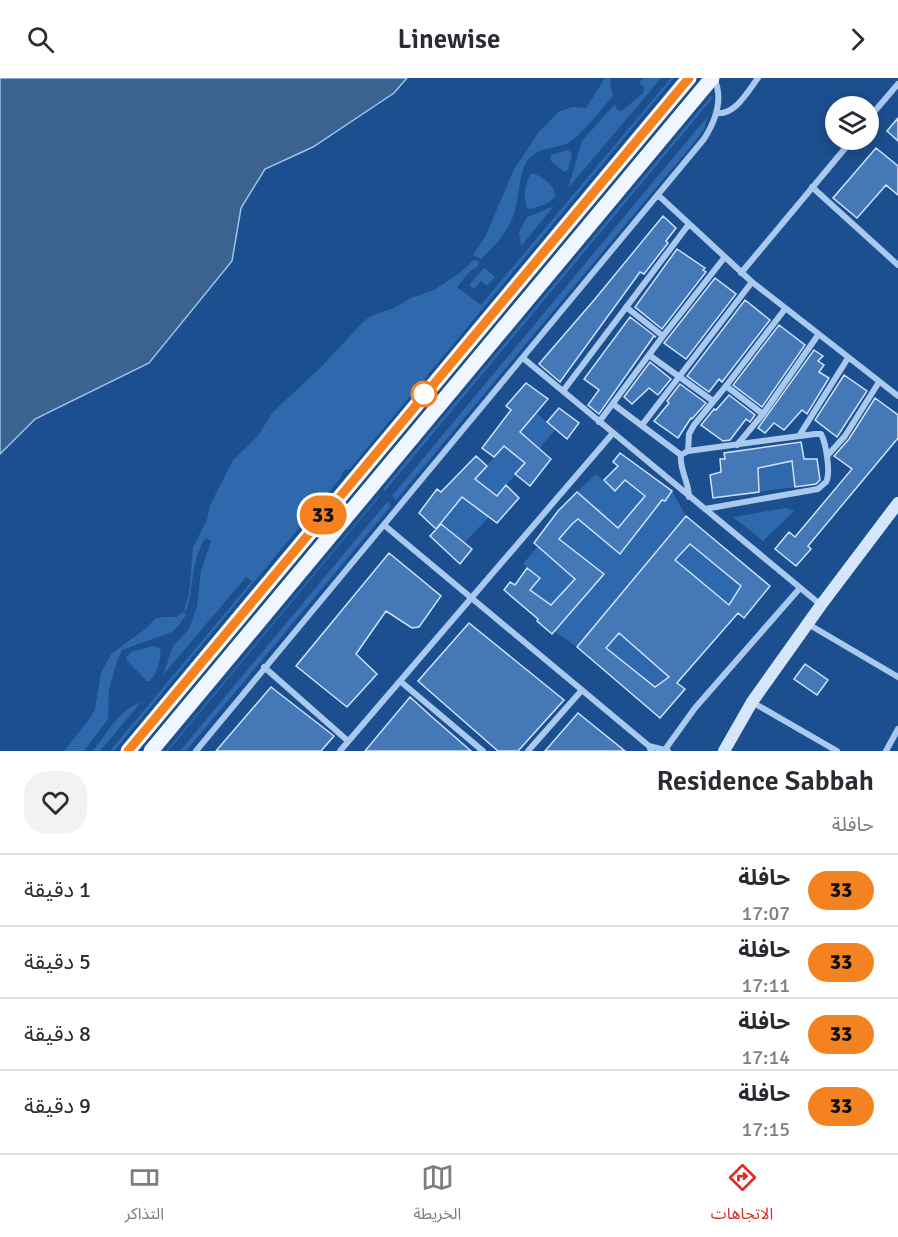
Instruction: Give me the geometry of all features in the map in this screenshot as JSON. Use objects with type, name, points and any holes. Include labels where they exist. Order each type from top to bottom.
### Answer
[{"type":"main road","points":[[128,751],[688,78]]},
{"type":"main road","points":[[151,751],[713,78]]},
{"type":"main road","points":[[724,751],[752,702],[898,503]]},
{"type":"street","points":[[196,751],[704,139],[716,113],[719,95],[713,78]]},
{"type":"street","points":[[716,113],[726,113],[732,110],[758,78]]},
{"type":"street","points":[[879,106],[898,84]]},
{"type":"street","points":[[741,273],[843,150]]},
{"type":"street","points":[[812,187],[898,266]]},
{"type":"street","points":[[658,195],[741,273],[898,396]]},
{"type":"street","points":[[563,391],[689,224]]},
{"type":"street","points":[[599,422],[724,258]]},
{"type":"street","points":[[642,425],[752,282]]},
{"type":"street","points":[[626,307],[663,336]]},
{"type":"street","points":[[688,451],[689,434],[785,309]]},
{"type":"street","points":[[737,445],[763,414],[818,335]]},
{"type":"street","points":[[649,355],[713,401]]},
{"type":"street","points":[[523,358],[821,605]]},
{"type":"street","points":[[799,435],[848,358]]},
{"type":"street","points":[[827,456],[845,436],[879,382]]},
{"type":"street","points":[[726,387],[763,414]]},
{"type":"street","points":[[613,404],[681,455]]},
{"type":"street","points":[[340,751],[613,433]]},
{"type":"street","points":[[681,455],[688,451],[799,435],[821,434],[824,440],[828,472],[826,483],[818,489],[705,509]]},
{"type":"street","points":[[681,455],[680,463],[689,486],[689,497]]},
{"type":"street","points":[[384,525],[650,749],[666,751],[694,708],[800,588]]},
{"type":"street","points":[[807,624],[898,677]]},
{"type":"street","points":[[264,667],[348,741]]},
{"type":"street","points":[[400,681],[483,751]]},
{"type":"street","points":[[528,751],[582,690]]},
{"type":"street","points":[[752,702],[837,751]]},
{"type":"street","points":[[886,751],[898,729]]},
{"type":"shaded area","points":[[0,78],[407,78],[394,93],[313,147],[265,169],[241,208],[232,261],[149,363],[35,419],[0,454]]},
{"type":"shaded area","points":[[605,78],[611,78],[613,96],[573,140],[531,156],[522,172],[515,211],[506,231],[481,259],[473,255],[486,235],[514,169],[539,132],[558,112],[572,107],[586,108]]},
{"type":"shaded area","points":[[644,78],[661,78],[570,186],[582,141],[615,104],[617,110],[622,111],[643,93],[644,88],[639,82]]},
{"type":"shaded area","points":[[671,78],[674,78],[348,471],[346,469],[341,474],[342,476],[114,751],[110,751],[252,581],[246,577],[163,675],[173,646],[189,629],[197,606],[201,571],[211,541],[206,538],[197,555],[189,602],[186,611],[184,610],[189,594],[193,547],[207,520],[210,505],[233,460],[258,436],[272,413],[323,365],[363,322],[371,316],[434,290],[474,260],[479,261],[477,267],[470,271],[457,287],[481,305]]},
{"type":"shaded area","points":[[712,95],[711,100],[385,491],[383,489]]},
{"type":"shaded area","points":[[708,116],[704,129],[696,140],[396,500],[392,496]]},
{"type":"shaded area","points":[[568,150],[572,154],[568,170],[564,172],[551,161],[550,157]]},
{"type":"shaded area","points":[[531,174],[544,179],[551,185],[555,195],[550,202],[531,209],[527,208],[525,195],[527,181]]},
{"type":"shaded area","points":[[554,206],[521,246],[519,232],[527,217]]},
{"type":"shaded area","points":[[484,268],[495,277],[487,286],[481,281],[474,289],[469,285]]},
{"type":"shaded area","points":[[536,413],[556,429],[538,450],[520,432]]},
{"type":"shaded area","points":[[504,446],[525,463],[497,496],[475,479]]},
{"type":"shaded area","points":[[792,461],[795,487],[759,492],[758,468]]},
{"type":"shaded area","points":[[596,474],[614,490],[625,480],[645,496],[621,525],[619,532],[577,492]]},
{"type":"shaded area","points":[[672,491],[686,516],[577,647],[554,631],[604,574],[559,539],[565,532],[560,512],[573,524],[579,518],[620,554],[662,500],[665,500]]},
{"type":"shaded area","points":[[379,495],[168,751],[166,751]]},
{"type":"shaded area","points":[[462,497],[489,517],[464,543],[440,524]]},
{"type":"shaded area","points":[[387,502],[391,506],[186,751],[180,751]]},
{"type":"shaded area","points":[[786,508],[794,511],[763,541],[733,517]]},
{"type":"shaded area","points":[[690,544],[741,586],[729,605],[676,560]]},
{"type":"shaded area","points":[[538,546],[578,576],[551,605],[530,590],[540,578],[523,564]]},
{"type":"shaded area","points":[[183,612],[186,614],[172,632],[122,650],[109,689],[108,719],[84,751],[64,751],[95,709],[101,673],[111,654],[155,619],[177,617]]},
{"type":"shaded area","points":[[619,633],[669,677],[655,687],[606,648]]},
{"type":"shaded area","points":[[153,646],[160,648],[160,661],[155,675],[147,681],[126,658],[131,652]]},
{"type":"shaded area","points":[[141,702],[100,751],[93,751],[120,716]]},
{"type":"building","points":[[898,118],[898,141],[887,131]]},
{"type":"building","points":[[874,150],[878,150],[898,166],[898,195],[886,185],[857,218],[833,198]]},
{"type":"building","points":[[663,216],[676,228],[666,241],[668,243],[644,274],[640,272],[560,382],[539,364]]},
{"type":"building","points":[[677,249],[705,268],[703,270],[706,272],[662,329],[635,307]]},
{"type":"building","points":[[715,278],[736,294],[686,359],[664,343]]},
{"type":"building","points":[[745,300],[770,320],[722,382],[719,379],[709,392],[687,376]]},
{"type":"building","points":[[630,317],[656,337],[654,336],[599,414],[588,405],[599,390],[584,379]]},
{"type":"building","points":[[779,325],[805,345],[762,407],[733,385]]},
{"type":"building","points":[[814,350],[823,356],[818,361],[824,365],[819,372],[829,378],[807,414],[802,410],[784,430],[774,423],[765,433],[758,428]]},
{"type":"building","points":[[650,362],[671,379],[658,395],[649,388],[632,404],[624,397]]},
{"type":"building","points":[[844,375],[867,391],[837,437],[815,420]]},
{"type":"building","points":[[526,383],[548,399],[520,432],[551,459],[530,486],[515,474],[525,463],[504,446],[494,457],[482,448],[511,410],[506,406]]},
{"type":"building","points":[[680,384],[706,403],[691,418],[678,438],[654,421],[669,403],[667,401]]},
{"type":"building","points":[[729,395],[755,415],[750,422],[746,419],[730,440],[723,441],[701,425]]},
{"type":"building","points":[[875,398],[898,415],[898,438],[808,546],[811,549],[796,566],[775,549],[789,532],[795,537],[852,469],[834,456],[849,439]]},
{"type":"building","points":[[559,408],[579,423],[567,439],[547,422]]},
{"type":"building","points":[[801,442],[804,459],[817,459],[820,480],[816,484],[795,487],[792,461],[758,468],[759,492],[713,498],[710,475],[721,472],[720,459],[725,459],[724,453]]},
{"type":"building","points":[[620,453],[672,491],[665,501],[662,500],[620,554],[578,519],[559,539],[604,574],[552,634],[504,590],[510,582],[515,585],[527,568],[540,578],[530,590],[551,605],[575,579],[534,543],[558,511],[577,492],[618,528],[645,496],[625,480],[615,491],[604,480],[618,466],[613,462]]},
{"type":"building","points":[[476,456],[487,466],[475,479],[497,496],[506,485],[519,498],[497,523],[462,497],[436,529],[419,513],[437,489],[441,492]]},
{"type":"building","points":[[686,516],[770,586],[744,618],[738,613],[677,683],[685,689],[660,718],[577,647]],"holes":[[[690,544],[741,586],[729,605],[675,560]],[[619,633],[669,677],[655,687],[606,648]]]},
{"type":"building","points":[[441,524],[472,549],[460,564],[430,536]]},
{"type":"building","points":[[389,553],[441,596],[419,627],[412,628],[386,611],[356,654],[377,674],[347,707],[296,666]]},
{"type":"building","points":[[469,623],[564,700],[518,751],[498,751],[418,681]]},
{"type":"building","points":[[805,664],[828,680],[817,695],[794,679]]},
{"type":"building","points":[[271,687],[334,736],[321,751],[216,751]]},
{"type":"building","points":[[410,697],[432,717],[471,751],[365,751]]},
{"type":"building","points":[[578,713],[625,751],[545,751]]},
{"type":"bus line","name":"33","points":[[128,751],[689,78]]}]
